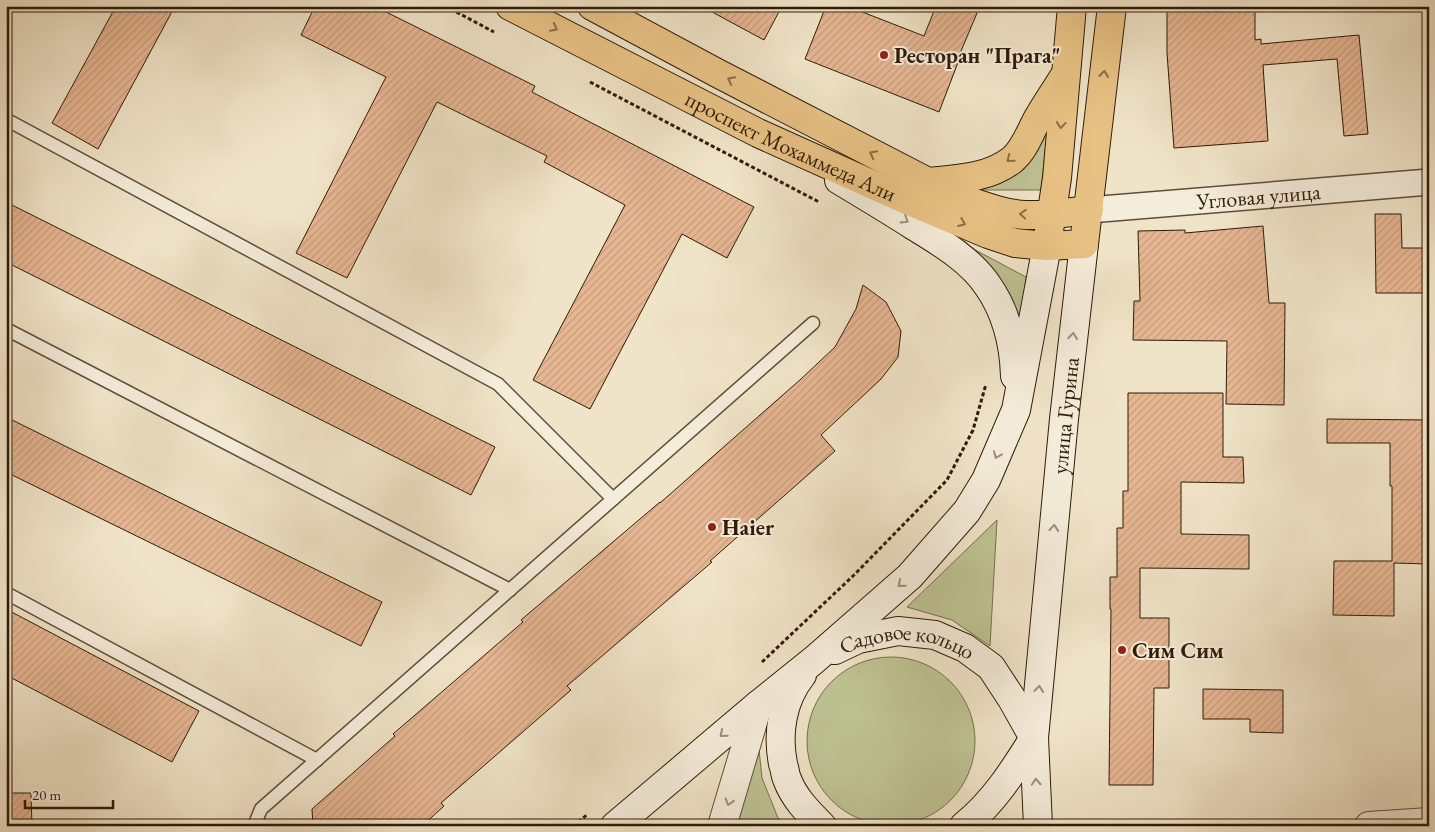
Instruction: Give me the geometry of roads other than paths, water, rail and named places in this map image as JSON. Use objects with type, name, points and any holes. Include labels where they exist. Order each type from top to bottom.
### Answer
[{"type":"main road","name":"проспект Мохаммеда Али","points":[[510,6],[758,133],[900,197],[988,234],[1015,242],[1047,246],[1084,244]]},
{"type":"main road","name":"проспект Мохаммеда Али","points":[[592,6],[957,197],[997,210],[1025,215],[1089,210]]},
{"type":"main road","points":[[615,826],[814,660],[910,576],[967,511],[986,480],[1016,410],[1047,246],[1057,178],[1072,6]]},
{"type":"main road","name":"улица Гурина","points":[[1038,826],[1034,738],[1064,419],[1112,6]]},
{"type":"main road","points":[[926,182],[971,177],[991,171],[1012,159],[1028,139],[1037,119],[1066,75]]},
{"type":"main road","points":[[758,133],[871,199],[947,247],[970,265],[987,284],[999,305],[1008,329],[1015,362],[1016,410]]},
{"type":"main road","name":"Садовое кольцо","points":[[822,826],[803,808],[787,779],[780,748],[783,715],[794,685],[814,660],[858,638],[898,631],[935,635],[965,648],[991,668],[1012,699],[1034,738]]},
{"type":"main road","points":[[722,826],[758,705]]},
{"type":"main road","points":[[964,826],[976,817],[1002,788],[1034,738]]},
{"type":"main road","points":[[1369,826],[1429,822]]},
{"type":"street","name":"Угловая улица","points":[[1089,210],[1429,182]]},
{"type":"lane","points":[[7,122],[498,384],[613,499]]},
{"type":"lane","points":[[254,826],[261,809],[813,322]]},
{"type":"lane","points":[[6,329],[510,590]]},
{"type":"lane","points":[[6,593],[317,760]]},
{"type":"place","name":"Ресторан \"Прага\"","points":[[884,55]]},
{"type":"place","name":"Haier","points":[[712,527]]},
{"type":"place","name":"Сим Сим","points":[[1122,650]]}]
